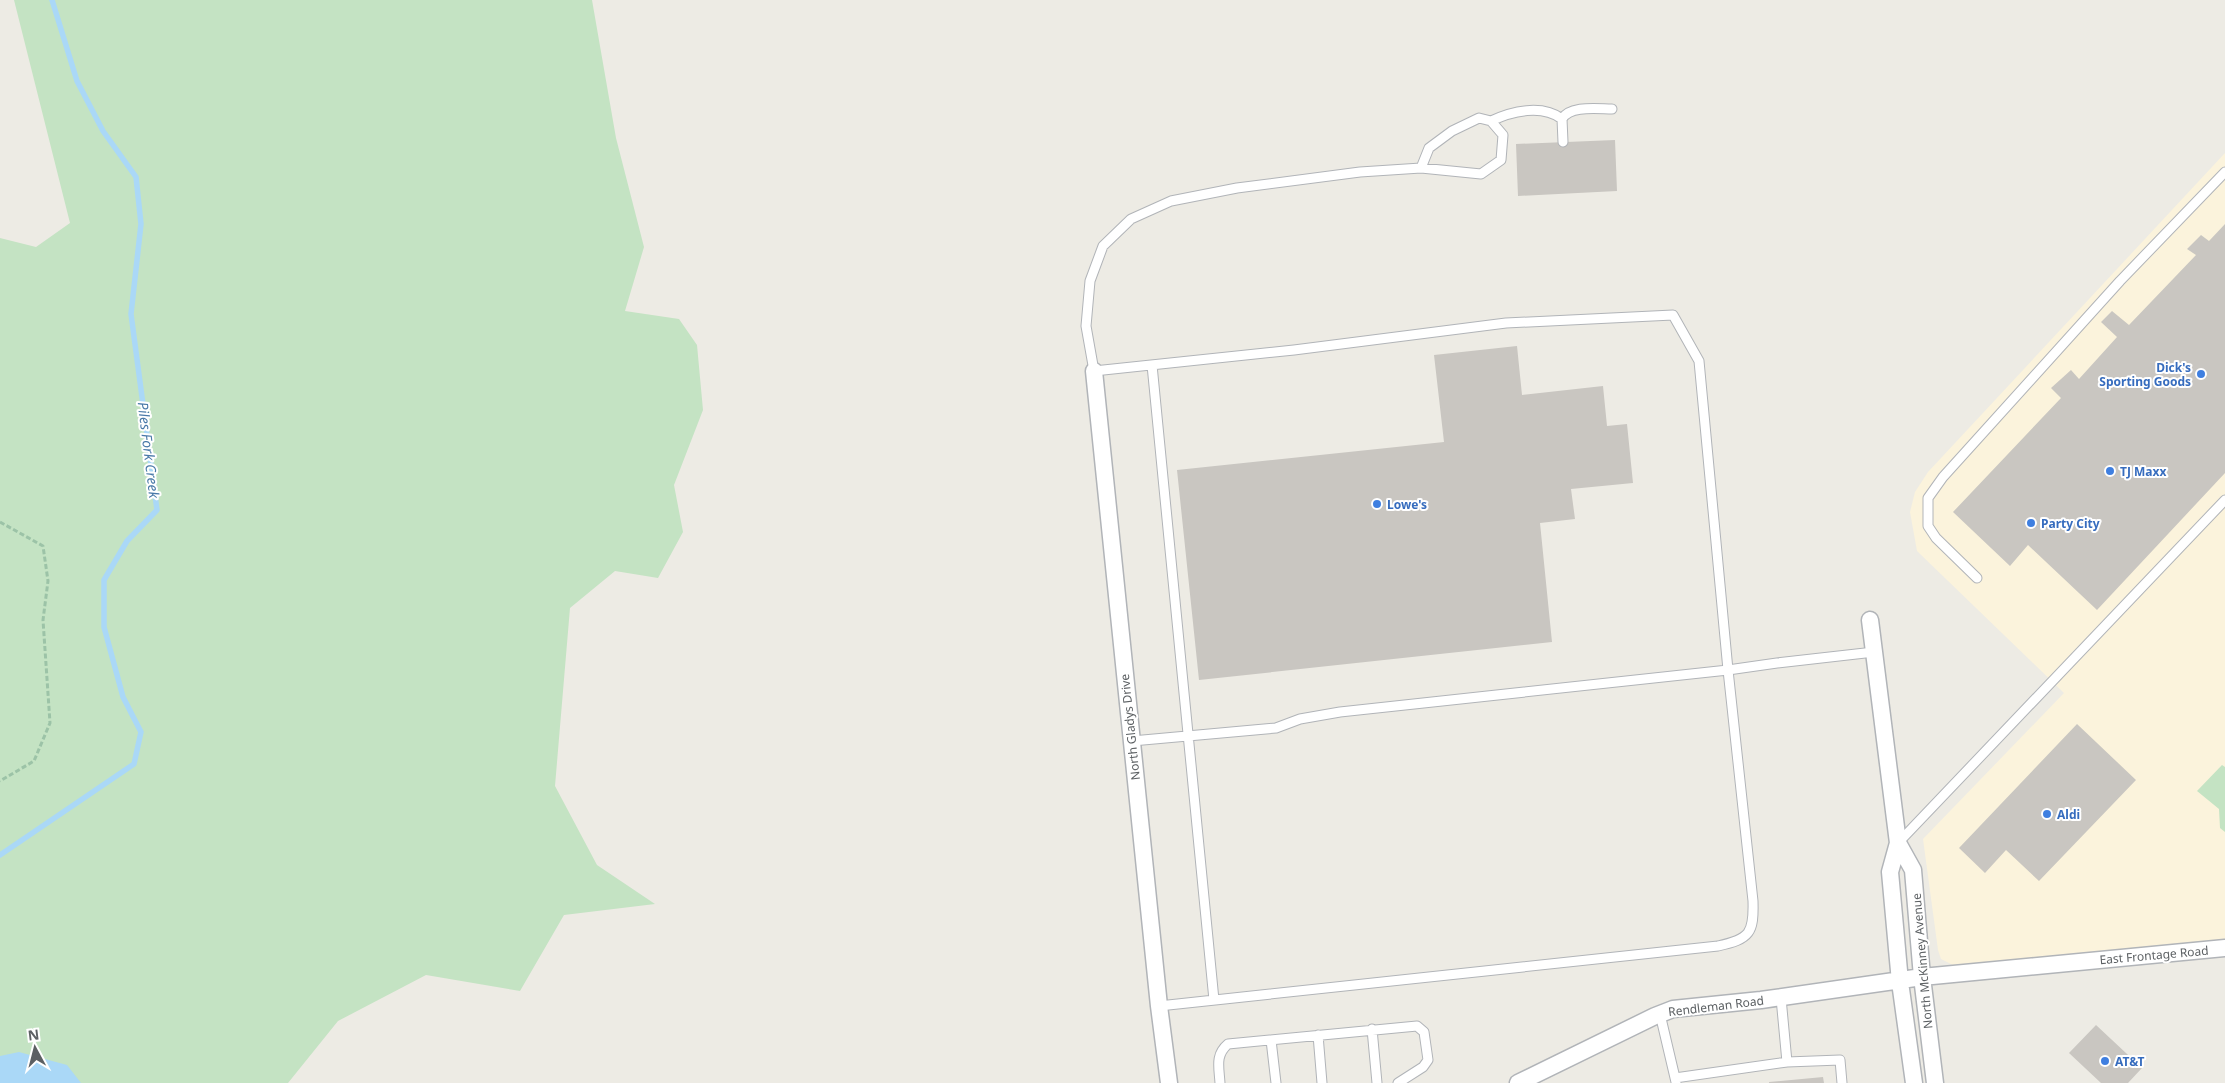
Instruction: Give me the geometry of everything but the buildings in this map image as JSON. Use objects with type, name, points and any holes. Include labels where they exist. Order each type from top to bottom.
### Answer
[{"type":"street","name":"North Gladys Drive","points":[[1094,371],[1159,1006],[1169,1083]]},
{"type":"street","name":"North McKinney Avenue","points":[[1870,620],[1898,843],[1913,870],[1922,977],[1935,1083]]},
{"type":"street","name":"North McKinney Avenue","points":[[1898,843],[1890,872],[1900,982],[1914,1083]]},
{"type":"street","name":"East Frontage Road","points":[[1922,977],[2225,948]]},
{"type":"street","name":"Rendleman Road","points":[[1518,1083],[1660,1014],[1681,1008],[1781,998],[1900,982],[1922,977]]},
{"type":"lane","points":[[1563,142],[1562,119],[1564,115],[1573,111],[1612,109]]},
{"type":"lane","points":[[1492,121],[1507,113],[1530,110],[1553,113],[1562,119]]},
{"type":"lane","points":[[1159,1006],[1718,946],[1744,938],[1751,931],[1754,920],[1753,901],[1728,670],[1699,361],[1673,315],[1506,323],[1294,350],[1094,371],[1086,326],[1090,281],[1103,246],[1131,219],[1171,201],[1237,188],[1360,172],[1421,168],[1481,174],[1501,160],[1503,135],[1492,121],[1479,118],[1452,131],[1429,148],[1421,168]]},
{"type":"lane","points":[[1977,578],[1936,538],[1928,526],[1928,498],[1942,478],[2120,281],[2225,172]]},
{"type":"lane","points":[[1152,365],[1173,563],[1187,737],[1214,1000]]},
{"type":"lane","points":[[1898,843],[2225,500]]},
{"type":"lane","points":[[1132,741],[1276,728],[1300,719],[1340,712],[1728,670],[1874,652]]},
{"type":"lane","points":[[1781,998],[1787,1062]]},
{"type":"lane","points":[[1660,1014],[1675,1080],[1787,1062],[1840,1060],[1842,1083]]},
{"type":"lane","points":[[1220,1083],[1218,1059],[1221,1050],[1228,1044],[1417,1026],[1424,1032],[1428,1060],[1423,1067],[1398,1083]]},
{"type":"lane","points":[[1372,1030],[1377,1083]]},
{"type":"lane","points":[[1318,1035],[1322,1083]]},
{"type":"lane","points":[[1271,1040],[1276,1083]]},
{"type":"path","points":[[0,522],[43,546],[48,581],[43,620],[50,723],[34,762],[0,781]]},
{"type":"shaded area","points":[[2225,153],[2225,939],[1953,965],[1941,959],[1938,950],[1923,839],[2064,693],[1917,551],[1910,512],[1915,492],[1928,472]]},
{"type":"green space","points":[[14,0],[592,0],[616,138],[644,247],[625,311],[679,319],[697,345],[703,410],[674,485],[683,532],[658,578],[615,571],[570,608],[555,786],[597,865],[655,904],[564,915],[520,991],[426,975],[338,1021],[288,1083],[0,1083],[0,238],[36,247],[70,223]]},
{"type":"green space","points":[[2222,765],[2225,767],[2225,832],[2220,828],[2219,809],[2197,791]]},
{"type":"water","points":[[19,1052],[67,1065],[81,1083],[0,1083],[0,1056]]},
{"type":"waterway","name":"Piles Fork Creek","points":[[0,855],[134,764],[141,732],[123,697],[104,627],[104,580],[127,541],[157,510],[131,314],[141,224],[136,177],[103,131],[77,81],[52,0]]},
{"type":"place","name":"Dick's Sporting Goods","points":[[2201,374]]},
{"type":"place","name":"TJ Maxx","points":[[2110,471]]},
{"type":"place","name":"Lowe's","points":[[1377,504]]},
{"type":"place","name":"Party City","points":[[2031,523]]},
{"type":"place","name":"Aldi","points":[[2047,814]]},
{"type":"place","name":"AT&T","points":[[2105,1061]]}]
